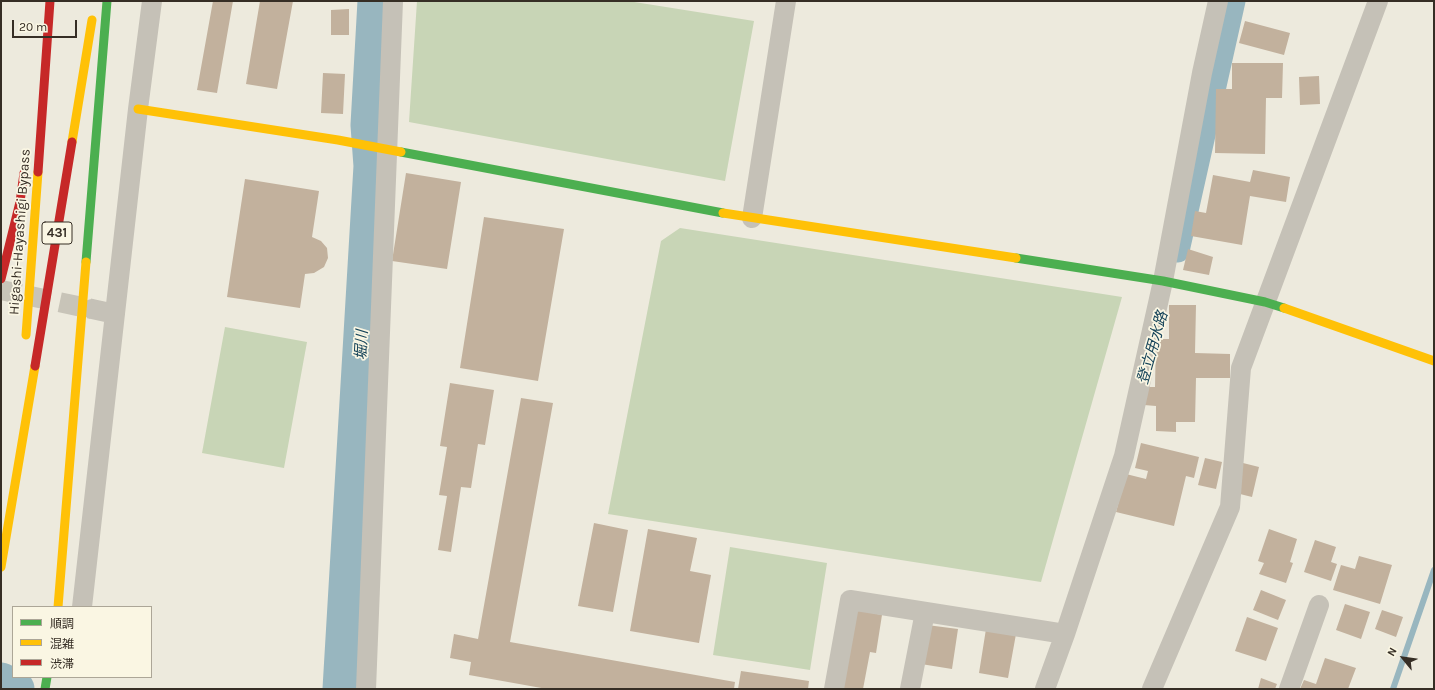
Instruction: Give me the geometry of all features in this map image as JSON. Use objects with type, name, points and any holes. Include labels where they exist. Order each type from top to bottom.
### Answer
[{"type":"main road","points":[[34,102],[48,1]]},
{"type":"main road","name":"Higashi-Hayashigi Bypass","points":[[26,346],[48,1]]},
{"type":"main road","points":[[58,606],[107,1]]},
{"type":"main road","name":"Higashi-Hayashigi Bypass","points":[[1,567],[94,9]]},
{"type":"main road","points":[[138,109],[338,140],[752,218],[1163,281],[1266,302],[1434,360]]},
{"type":"main road","points":[[1,279],[20,202],[26,164]]},
{"type":"main road","name":"Higashi-Hayashigi Bypass","points":[[18,464],[24,378]]},
{"type":"main road","points":[[45,689],[46,678]]},
{"type":"street","points":[[82,606],[138,109],[152,1]]},
{"type":"street","points":[[366,689],[393,1]]},
{"type":"street","points":[[752,218],[786,1]]},
{"type":"street","points":[[1045,689],[1065,634],[1124,456],[1163,281],[1202,73],[1218,1]]},
{"type":"street","points":[[1152,689],[1230,507],[1241,368],[1378,1]]},
{"type":"street","points":[[92,309],[115,314]]},
{"type":"street","points":[[834,689],[850,600],[1065,634]]},
{"type":"street","points":[[1290,689],[1319,605]]},
{"type":"street","points":[[910,689],[925,612]]},
{"type":"green space","points":[[417,1],[628,1],[754,21],[725,181],[409,122]]},
{"type":"green space","points":[[680,228],[1122,297],[1041,582],[608,514],[661,241]]},
{"type":"green space","points":[[225,327],[307,342],[284,468],[202,453]]},
{"type":"green space","points":[[730,547],[827,563],[810,670],[713,655]]},
{"type":"building","points":[[213,1],[233,1],[217,93],[197,90]]},
{"type":"building","points":[[260,1],[293,1],[277,89],[246,84]]},
{"type":"building","points":[[349,9],[349,35],[331,35],[331,10]]},
{"type":"building","points":[[1245,21],[1290,33],[1284,55],[1239,43]]},
{"type":"building","points":[[1232,63],[1283,63],[1282,98],[1266,98],[1265,154],[1215,153],[1216,89],[1232,89]]},
{"type":"building","points":[[323,73],[345,74],[343,114],[321,113]]},
{"type":"building","points":[[1319,76],[1320,104],[1300,105],[1299,77]]},
{"type":"building","points":[[1253,170],[1290,177],[1286,202],[1250,196],[1242,245],[1191,236],[1195,211],[1206,213],[1213,175],[1250,182]]},
{"type":"building","points":[[406,173],[461,182],[447,269],[392,261]]},
{"type":"building","points":[[245,179],[319,191],[312,237],[321,241],[327,248],[328,258],[324,267],[314,273],[305,274],[300,308],[227,297]]},
{"type":"building","points":[[484,217],[564,229],[538,381],[460,368]]},
{"type":"building","points":[[1188,249],[1213,257],[1209,275],[1183,270]]},
{"type":"building","points":[[1169,305],[1196,305],[1195,353],[1230,354],[1230,378],[1196,378],[1195,422],[1176,422],[1176,432],[1156,431],[1156,406],[1144,405],[1144,387],[1155,387],[1156,339],[1169,339]]},
{"type":"building","points":[[450,383],[494,390],[485,445],[478,444],[471,488],[461,487],[451,552],[438,550],[447,496],[439,495],[447,447],[440,446]]},
{"type":"building","points":[[521,398],[553,403],[510,642],[735,682],[734,689],[547,689],[469,675],[471,662],[450,658],[454,634],[478,639]]},
{"type":"building","points":[[1141,443],[1199,457],[1194,478],[1186,476],[1174,526],[1116,512],[1126,474],[1146,479],[1148,471],[1135,468]]},
{"type":"building","points":[[1205,458],[1222,462],[1216,489],[1198,485]]},
{"type":"building","points":[[1243,463],[1259,467],[1252,497],[1236,493]]},
{"type":"building","points":[[594,523],[628,530],[613,612],[578,606]]},
{"type":"building","points":[[648,529],[697,538],[690,571],[711,575],[699,643],[630,631]]},
{"type":"building","points":[[1269,529],[1297,539],[1290,562],[1293,563],[1286,583],[1259,574],[1264,563],[1258,561]]},
{"type":"building","points":[[1315,540],[1336,547],[1331,562],[1337,564],[1331,581],[1304,572]]},
{"type":"building","points":[[1359,556],[1392,565],[1380,604],[1333,590],[1341,565],[1355,569]]},
{"type":"building","points":[[1261,590],[1286,600],[1278,620],[1253,610]]},
{"type":"building","points":[[1345,604],[1370,612],[1361,639],[1336,630]]},
{"type":"building","points":[[857,610],[882,615],[876,653],[870,652],[863,689],[839,689]]},
{"type":"building","points":[[1382,610],[1403,617],[1396,637],[1375,629]]},
{"type":"building","points":[[1247,617],[1278,628],[1266,661],[1235,651]]},
{"type":"building","points":[[927,625],[958,629],[952,669],[921,664]]},
{"type":"building","points":[[986,629],[1016,634],[1008,678],[979,673]]},
{"type":"building","points":[[1325,658],[1356,668],[1348,689],[1300,689],[1304,680],[1316,684]]},
{"type":"building","points":[[741,671],[809,681],[808,689],[738,689]]},
{"type":"building","points":[[1261,678],[1277,684],[1275,689],[1258,689]]},
{"type":"waterway","name":"堀川","points":[[342,689],[373,166],[370,125],[377,1]]},
{"type":"waterway","name":"登立用水路","points":[[1178,251],[1234,1]]},
{"type":"waterway","points":[[1393,689],[1434,570]]},
{"type":"waterway","points":[[1,682],[15,689]]},
{"type":"tunnel","points":[[1,290],[92,309]]},
{"type":"traffic: fast","points":[[86,262],[107,1]]},
{"type":"traffic: fast","points":[[401,152],[723,213]]},
{"type":"traffic: fast","points":[[1016,258],[1163,281],[1265,302],[1284,308]]},
{"type":"traffic: fast","points":[[45,689],[47,678]]},
{"type":"traffic: slow","points":[[72,142],[92,20]]},
{"type":"traffic: slow","points":[[138,109],[338,140],[401,152]]},
{"type":"traffic: slow","points":[[26,335],[38,172]]},
{"type":"traffic: slow","points":[[723,213],[1016,258]]},
{"type":"traffic: slow","points":[[58,606],[86,262]]},
{"type":"traffic: slow","points":[[1284,308],[1434,361]]},
{"type":"traffic: slow","points":[[1,567],[35,366]]},
{"type":"traffic: jam","points":[[38,172],[50,1]]},
{"type":"traffic: jam","points":[[35,366],[72,142]]},
{"type":"traffic: jam","points":[[1,279],[20,202],[24,173]]}]
